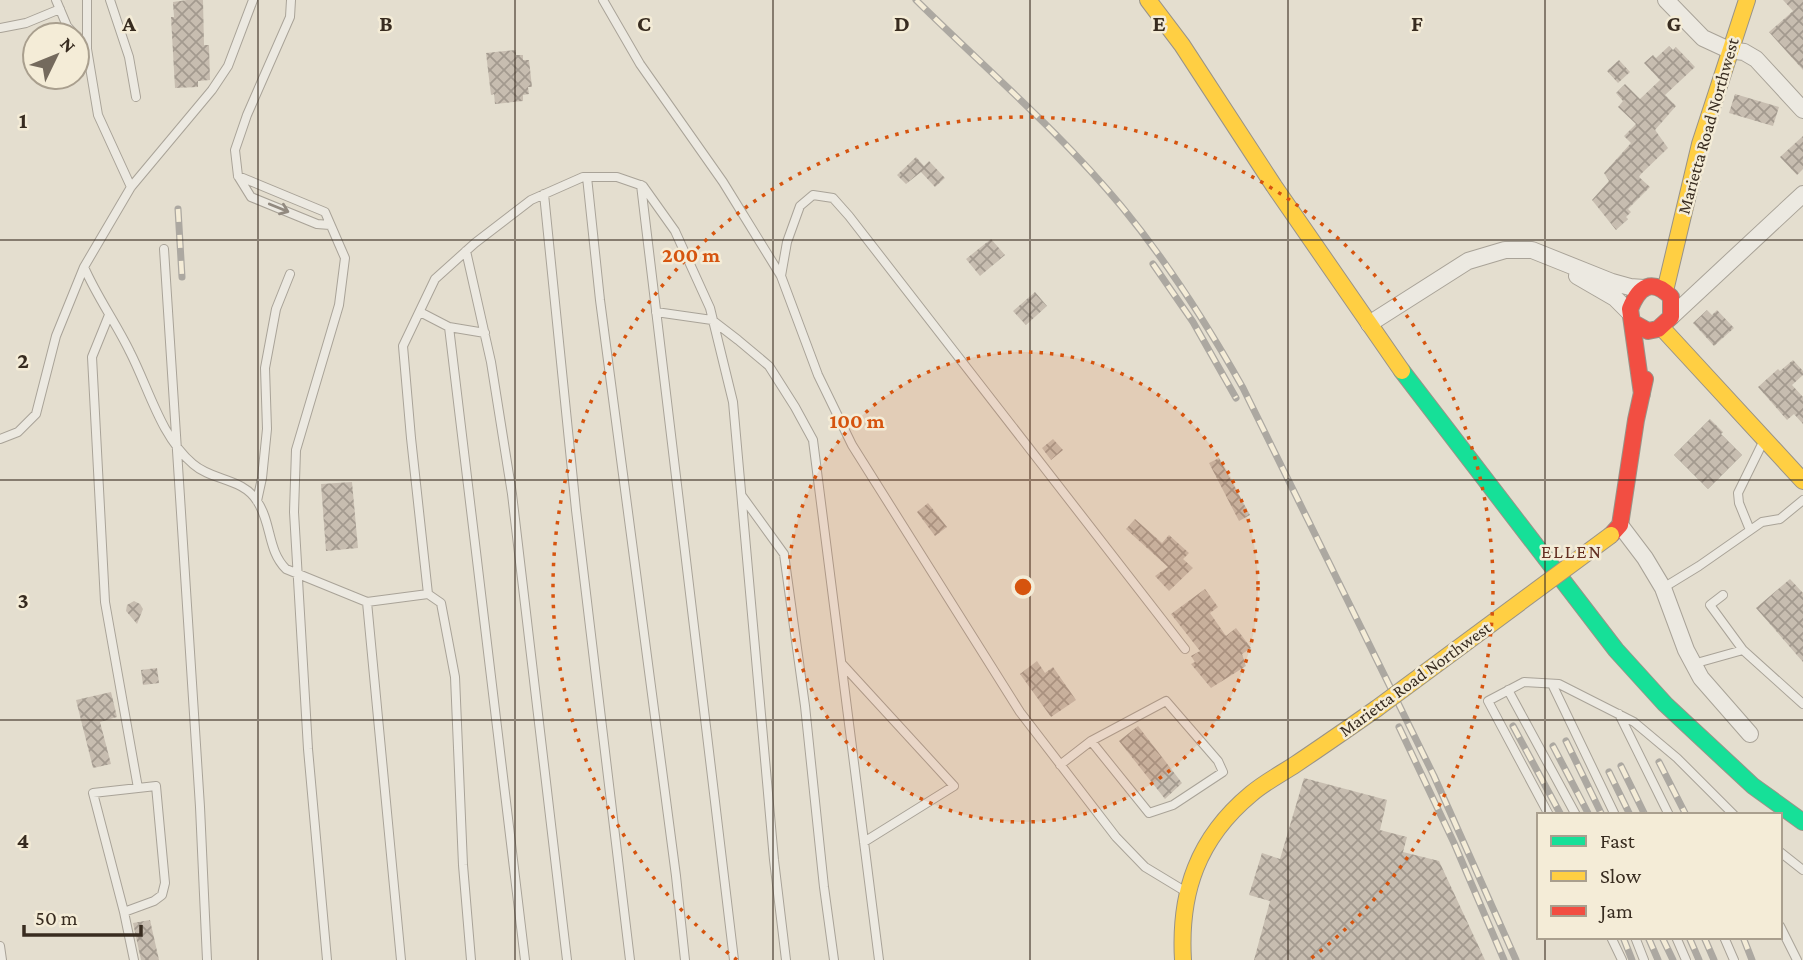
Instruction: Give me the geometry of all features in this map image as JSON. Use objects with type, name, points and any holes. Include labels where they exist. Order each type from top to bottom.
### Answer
[{"type":"street","points":[[1148,0],[1182,45],[1274,186],[1421,399],[1616,650],[1665,704],[1754,786],[1803,822]]},
{"type":"street","points":[[1666,0],[1703,38],[1729,50],[1744,52],[1756,60],[1803,110]]},
{"type":"street","name":"Marietta Road Northwest","points":[[1659,290],[1673,254],[1690,181],[1729,50],[1747,0]]},
{"type":"street","points":[[1569,266],[1576,276],[1615,298],[1642,330],[1663,325],[1803,194]]},
{"type":"street","points":[[1369,324],[1468,261],[1505,250],[1532,250],[1630,288],[1698,291]]},
{"type":"street","points":[[1642,394],[1631,317],[1636,296],[1659,290]]},
{"type":"street","points":[[1659,290],[1663,325],[1642,394],[1616,530],[1645,558],[1663,588],[1701,678],[1750,734]]},
{"type":"street","points":[[1663,325],[1803,481]]},
{"type":"street","name":"Marietta Road Northwest","points":[[1183,960],[1181,916],[1186,891],[1203,848],[1224,818],[1251,794],[1376,709],[1616,530]]},
{"type":"lane","points":[[56,0],[65,21]]},
{"type":"lane","points":[[86,0],[86,21]]},
{"type":"lane","points":[[110,0],[128,57],[136,97]]},
{"type":"lane","points":[[0,439],[18,432],[36,414],[55,336],[84,267],[131,187],[212,90],[228,66],[253,0]]},
{"type":"lane","points":[[291,0],[290,17],[247,115],[235,150],[238,176],[251,197],[317,224],[330,225]]},
{"type":"lane","points":[[603,0],[640,64],[723,182],[781,276],[818,374],[852,445],[1020,712],[1116,837],[1145,867],[1186,891]]},
{"type":"lane","points":[[0,28],[26,23],[60,9]]},
{"type":"lane","points":[[91,73],[98,115],[131,187]]},
{"type":"lane","points":[[238,176],[325,212],[345,258],[340,305],[296,450],[295,512],[308,749],[327,960]]},
{"type":"lane","points":[[428,594],[403,346],[435,279],[531,200],[544,194],[583,177],[617,177],[641,185],[675,231],[710,308],[733,402],[774,860],[786,960]]},
{"type":"lane","points":[[587,177],[600,300],[685,960]]},
{"type":"lane","points":[[641,185],[734,960]]},
{"type":"lane","points":[[544,194],[576,510],[630,960]]},
{"type":"lane","points":[[781,276],[787,242],[800,206],[813,195],[833,198],[1185,649]]},
{"type":"lane","points":[[164,249],[200,807],[207,960]]},
{"type":"lane","points":[[466,251],[491,362],[512,494],[567,960]]},
{"type":"lane","points":[[84,267],[129,350],[170,437],[192,464],[243,487],[257,501],[278,561],[286,569],[367,602],[428,594],[441,603],[455,677],[463,864],[471,960]]},
{"type":"lane","points":[[257,501],[267,429],[265,368],[276,309],[290,274]]},
{"type":"lane","points":[[420,312],[449,327],[485,333]]},
{"type":"lane","points":[[656,312],[712,320],[769,366],[796,407],[813,440],[879,960]]},
{"type":"lane","points":[[109,315],[92,357],[105,602],[138,788]]},
{"type":"lane","points":[[449,327],[502,747],[525,960]]},
{"type":"lane","points":[[1750,530],[1739,503],[1738,493],[1765,439]]},
{"type":"lane","points":[[742,496],[784,554],[805,706],[834,960]]},
{"type":"lane","points":[[1663,588],[1762,522],[1780,519],[1803,500]]},
{"type":"lane","points":[[1723,595],[1710,606],[1743,650],[1803,704]]},
{"type":"lane","points":[[367,602],[401,960]]},
{"type":"lane","points":[[1693,664],[1743,650]]},
{"type":"lane","points":[[842,664],[954,786],[864,842]]},
{"type":"lane","points":[[1548,813],[1488,701],[1524,682],[1559,684],[1619,713],[1677,758],[1725,811]]},
{"type":"lane","points":[[1552,684],[1614,813]]},
{"type":"lane","points":[[1508,690],[1575,813]]},
{"type":"lane","points":[[1060,765],[1091,741],[1166,701],[1219,761],[1223,772],[1173,805],[1149,813],[1091,741]]},
{"type":"lane","points":[[1619,713],[1667,813]]},
{"type":"lane","points":[[124,912],[154,901],[162,895],[165,883],[163,841],[156,786],[93,793],[134,960]]},
{"type":"lane","points":[[1782,854],[1803,870]]},
{"type":"lane","points":[[1782,930],[1797,960]]},
{"type":"lane","points":[[1612,939],[1622,960]]},
{"type":"lane","points":[[1636,939],[1644,960]]},
{"type":"lane","points":[[1677,939],[1686,960]]},
{"type":"lane","points":[[1725,939],[1734,960]]},
{"type":"lane","points":[[0,946],[2,960]]},
{"type":"building","points":[[203,0],[204,45],[209,45],[210,80],[198,81],[198,87],[175,88],[171,17],[174,17],[173,2]]},
{"type":"building","points":[[1783,0],[1803,0],[1803,70],[1769,32],[1793,11]]},
{"type":"building","points":[[1669,46],[1673,50],[1676,47],[1695,67],[1665,95],[1676,106],[1655,130],[1668,148],[1639,177],[1650,187],[1628,209],[1631,212],[1626,217],[1628,219],[1616,230],[1592,200],[1609,181],[1604,173],[1631,143],[1624,136],[1636,124],[1618,107],[1623,101],[1616,93],[1625,84],[1640,99],[1660,80],[1644,63],[1653,55],[1656,58]]},
{"type":"building","points":[[516,50],[516,55],[523,55],[523,60],[529,60],[532,87],[528,87],[529,94],[523,95],[523,101],[495,104],[494,94],[491,95],[486,53]]},
{"type":"building","points":[[1619,60],[1630,72],[1618,83],[1607,71]]},
{"type":"building","points":[[1735,94],[1779,107],[1773,126],[1729,113]]},
{"type":"building","points":[[1803,136],[1803,169],[1797,175],[1780,157]]},
{"type":"building","points":[[916,157],[924,166],[929,161],[945,178],[935,187],[921,172],[906,184],[897,175]]},
{"type":"building","points":[[991,239],[1005,255],[980,276],[966,259]]},
{"type":"building","points":[[1035,292],[1047,306],[1026,325],[1013,311]]},
{"type":"building","points":[[1707,310],[1712,315],[1717,310],[1734,328],[1714,346],[1693,323]]},
{"type":"building","points":[[1793,360],[1803,371],[1803,375],[1792,385],[1803,397],[1803,424],[1794,414],[1787,420],[1758,387]]},
{"type":"building","points":[[1710,419],[1742,455],[1708,489],[1674,455]]},
{"type":"building","points":[[1053,439],[1063,450],[1051,460],[1042,448]]},
{"type":"building","points":[[1219,458],[1250,515],[1239,521],[1209,463]]},
{"type":"building","points":[[352,482],[358,548],[326,551],[321,484]]},
{"type":"building","points":[[928,503],[947,527],[935,536],[917,512]]},
{"type":"building","points":[[1135,519],[1162,543],[1169,535],[1189,553],[1183,559],[1193,568],[1169,591],[1155,576],[1168,567],[1126,529]]},
{"type":"building","points":[[1790,579],[1803,593],[1803,662],[1756,608]]},
{"type":"building","points":[[1205,589],[1218,607],[1210,613],[1226,636],[1236,628],[1251,648],[1242,654],[1246,666],[1211,688],[1191,664],[1195,662],[1191,656],[1200,651],[1171,614]]},
{"type":"building","points":[[134,601],[143,609],[137,624],[126,611],[127,605]]},
{"type":"building","points":[[1037,661],[1045,673],[1053,667],[1076,700],[1051,717],[1020,674]]},
{"type":"building","points":[[157,668],[159,683],[143,685],[141,670]]},
{"type":"building","points":[[111,692],[117,717],[100,722],[111,764],[93,768],[76,700]]},
{"type":"building","points":[[1138,726],[1182,783],[1165,799],[1119,741]]},
{"type":"building","points":[[1304,778],[1387,800],[1380,830],[1407,837],[1403,852],[1439,861],[1485,960],[1254,960],[1270,901],[1249,895],[1262,853],[1280,859]]},
{"type":"building","points":[[150,920],[159,960],[141,960],[133,923]]},
{"type":"railway","points":[[916,0],[1048,126],[1098,179],[1155,250],[1201,317],[1243,388],[1434,776],[1516,960]]},
{"type":"railway","points":[[178,209],[182,277]]},
{"type":"railway","points":[[1153,264],[1193,322],[1236,398]]},
{"type":"railway","points":[[1513,726],[1560,813]]},
{"type":"railway","points":[[1399,727],[1454,843],[1504,960]]},
{"type":"railway","points":[[1566,741],[1601,813]]},
{"type":"railway","points":[[1553,746],[1588,813]]},
{"type":"railway","points":[[1659,762],[1685,813]]},
{"type":"railway","points":[[1621,766],[1644,813]]},
{"type":"railway","points":[[1609,772],[1629,813]]},
{"type":"railway","points":[[1624,939],[1632,960]]},
{"type":"railway","points":[[1649,939],[1658,960]]},
{"type":"railway","points":[[1663,939],[1673,960]]},
{"type":"railway","points":[[1690,939],[1699,960]]},
{"type":"railway","points":[[1705,939],[1714,960]]},
{"type":"railway","points":[[1744,939],[1752,960]]},
{"type":"traffic: fast","points":[[1402,371],[1616,650],[1665,704],[1753,786],[1803,822]]},
{"type":"traffic: slow","points":[[1148,0],[1182,45],[1274,186],[1402,371]]},
{"type":"traffic: slow","points":[[1665,291],[1700,144],[1747,0]]},
{"type":"traffic: slow","points":[[1662,328],[1803,481]]},
{"type":"traffic: slow","points":[[1376,709],[1611,535]]},
{"type":"traffic: slow","points":[[1183,960],[1184,912],[1189,889],[1205,848],[1217,829],[1256,790],[1376,709]]},
{"type":"traffic: jam","points":[[1632,322],[1648,331],[1658,329],[1671,317],[1671,297],[1658,288],[1647,287],[1638,295],[1630,309],[1642,394]]},
{"type":"traffic: jam","points":[[1611,535],[1620,525],[1645,379]]},
{"type":"district","name":"ELLEN","points":[[1572,551]]}]
